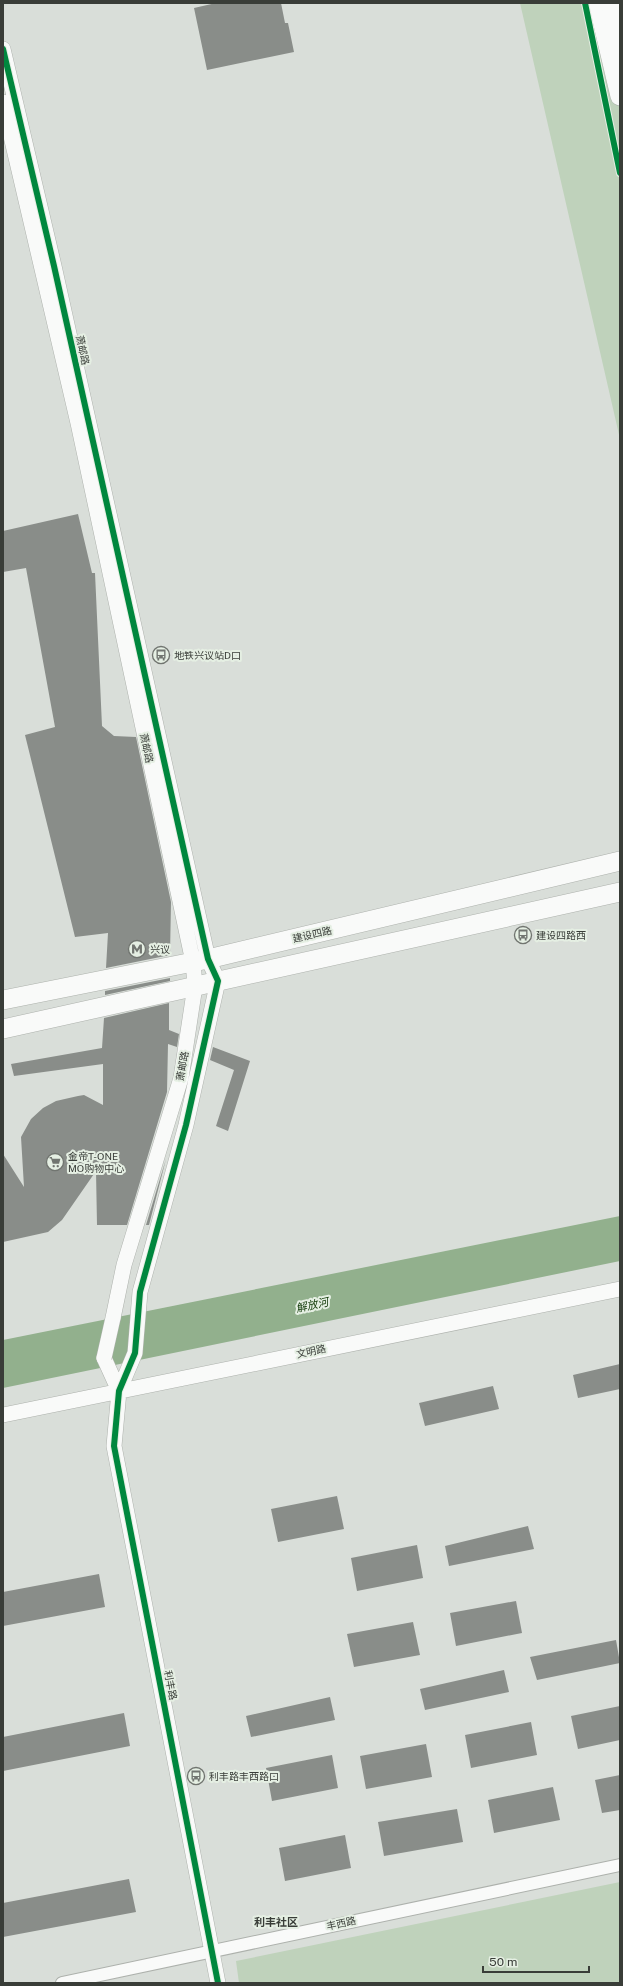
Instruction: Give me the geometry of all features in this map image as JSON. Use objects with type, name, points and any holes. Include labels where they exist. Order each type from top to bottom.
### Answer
[{"type":"highway","points":[[611,3],[620,43]]},
{"type":"main road","points":[[598,3],[620,96]]},
{"type":"main road","name":"建设四路","points":[[3,1000],[200,960],[620,861]]},
{"type":"main road","points":[[3,1029],[620,892]]},
{"type":"street","name":"萧邮路","points":[[3,49],[54,266],[140,656],[200,960],[181,1078],[124,1265],[104,1358],[119,1391]]},
{"type":"street","name":"萧邮路","points":[[3,102],[78,423],[200,960]]},
{"type":"street","points":[[119,1391],[135,1353],[140,1292],[186,1125],[218,982],[200,960]]},
{"type":"street","name":"文明路","points":[[3,1415],[620,1289]]},
{"type":"street","name":"利丰路","points":[[119,1391],[114,1446],[213,1950],[218,1983]]},
{"type":"street","name":"丰西路","points":[[62,1983],[620,1865]]},
{"type":"shaded area","points":[[520,3],[620,3],[620,439]]},
{"type":"shaded area","points":[[620,1882],[620,1983],[239,1983],[236,1961]]},
{"type":"water","name":"解放河","points":[[620,1216],[620,1261],[3,1388],[3,1340]]},
{"type":"building","points":[[216,3],[281,3],[285,23],[288,23],[294,52],[207,70],[194,8]]},
{"type":"building","points":[[78,514],[92,573],[95,573],[102,726],[114,736],[136,737],[171,902],[170,955],[106,968],[108,933],[75,937],[25,735],[55,727],[26,568],[3,572],[3,531]]},
{"type":"building","points":[[170,978],[170,981],[105,995],[105,991]]},
{"type":"building","points":[[169,1003],[169,1030],[179,1034],[177,1047],[168,1044],[167,1092],[127,1225],[97,1225],[96,1171],[62,1220],[48,1232],[3,1242],[3,1154],[24,1187],[21,1137],[31,1119],[43,1108],[56,1101],[78,1096],[84,1095],[103,1105],[103,1064],[14,1076],[11,1064],[102,1048],[104,1018]]},
{"type":"building","points":[[213,1047],[250,1061],[228,1131],[216,1126],[234,1070],[210,1060]]},
{"type":"building","points":[[166,1159],[149,1225],[146,1225]]},
{"type":"building","points":[[620,1364],[620,1389],[578,1398],[573,1375]]},
{"type":"building","points":[[493,1386],[499,1409],[425,1426],[419,1403]]},
{"type":"building","points":[[337,1496],[344,1529],[278,1542],[271,1509]]},
{"type":"building","points":[[528,1526],[534,1549],[449,1566],[445,1546]]},
{"type":"building","points":[[417,1545],[423,1578],[357,1591],[351,1558]]},
{"type":"building","points":[[99,1574],[105,1607],[3,1626],[3,1592]]},
{"type":"building","points":[[516,1601],[522,1633],[456,1646],[450,1613]]},
{"type":"building","points":[[413,1622],[420,1655],[354,1667],[347,1634]]},
{"type":"building","points":[[616,1640],[620,1663],[537,1680],[530,1657]]},
{"type":"building","points":[[504,1670],[509,1692],[425,1710],[420,1689]]},
{"type":"building","points":[[330,1697],[335,1720],[251,1737],[246,1716]]},
{"type":"building","points":[[620,1706],[620,1740],[578,1749],[571,1716]]},
{"type":"building","points":[[124,1713],[130,1746],[3,1771],[3,1737]]},
{"type":"building","points":[[531,1722],[537,1755],[471,1768],[465,1735]]},
{"type":"building","points":[[426,1744],[432,1777],[366,1789],[360,1756]]},
{"type":"building","points":[[332,1755],[338,1788],[272,1801],[266,1768]]},
{"type":"building","points":[[620,1775],[620,1810],[602,1813],[595,1780]]},
{"type":"building","points":[[553,1787],[560,1820],[494,1833],[488,1800]]},
{"type":"building","points":[[457,1809],[463,1842],[384,1856],[378,1822]]},
{"type":"building","points":[[345,1835],[351,1868],[285,1881],[279,1848]]},
{"type":"building","points":[[129,1879],[136,1912],[3,1937],[3,1903]]},
{"type":"cycle path","points":[[585,3],[620,173]]},
{"type":"cycle path","points":[[3,49],[54,266],[208,959],[218,981],[186,1125],[140,1292],[135,1353],[119,1391],[114,1446],[218,1983]]},
{"type":"place","name":"地铁兴议站D口","points":[[161,655]]},
{"type":"place","name":"建设四路西","points":[[523,935]]},
{"type":"place","name":"兴议","points":[[137,949]]},
{"type":"place","name":"金帝T-ONE MO购物中心","points":[[55,1162]]},
{"type":"place","name":"利丰路丰西路口","points":[[196,1776]]},
{"type":"district","name":"利丰社区","points":[[276,1922]]}]
